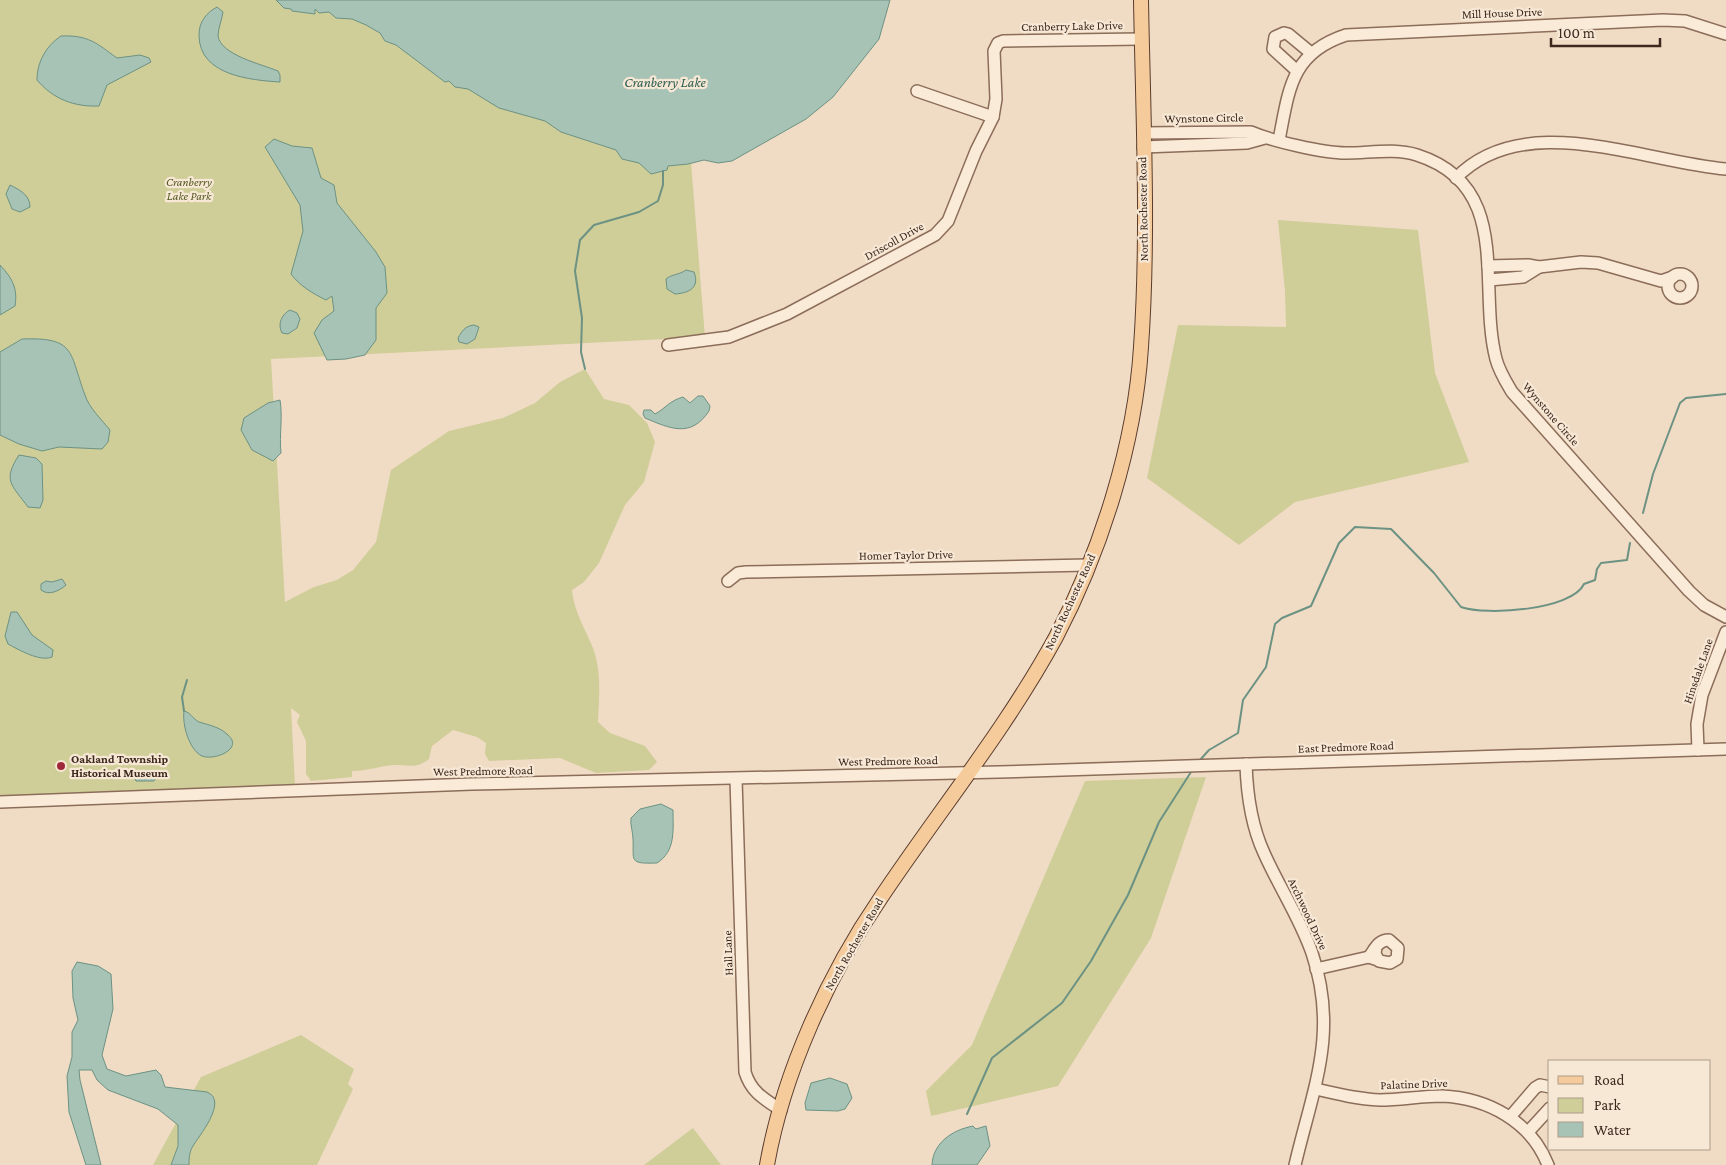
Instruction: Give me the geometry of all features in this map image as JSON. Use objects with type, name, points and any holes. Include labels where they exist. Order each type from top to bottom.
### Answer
[{"type":"main road","name":"North Rochester Road","points":[[767,1165],[794,1068],[840,965],[879,900],[997,733],[1040,664],[1071,606],[1088,565],[1116,484],[1128,436],[1141,348],[1144,281],[1141,0]]},
{"type":"street","name":"Mill House Drive","points":[[1279,140],[1288,93],[1296,70],[1311,53],[1333,40],[1364,33],[1663,20],[1685,21],[1726,34]]},
{"type":"street","points":[[1296,70],[1273,49],[1275,36],[1284,33],[1288,34],[1311,53]]},
{"type":"street","name":"Cranberry Lake Drive","points":[[1003,41],[1141,39]]},
{"type":"street","name":"Driscoll Drive","points":[[668,345],[723,338],[787,314],[934,235],[948,221],[976,151],[993,117],[996,99],[994,51],[998,43],[1003,41]]},
{"type":"street","points":[[917,91],[993,117]]},
{"type":"street","name":"Wynstone Circle","points":[[1142,140],[1247,143],[1265,138],[1344,153],[1408,153],[1427,159],[1456,178],[1468,192],[1480,212],[1486,235],[1491,326],[1496,360],[1512,392],[1689,591],[1704,605],[1726,617]]},
{"type":"street","points":[[1456,178],[1476,161],[1502,149],[1548,144],[1592,145],[1726,169]]},
{"type":"street","points":[[1488,266],[1528,265],[1539,267],[1563,263],[1598,264],[1661,281],[1680,275],[1687,277],[1691,283],[1691,291],[1686,296],[1678,298],[1661,281]]},
{"type":"street","points":[[1489,280],[1523,277],[1539,267]]},
{"type":"street","points":[[1669,291],[1669,283],[1673,277]]},
{"type":"street","name":"Homer Taylor Drive","points":[[728,580],[738,573],[746,572],[1088,565]]},
{"type":"street","name":"Hinsdale Lane","points":[[1698,750],[1697,724],[1702,695],[1726,632]]},
{"type":"street","name":"East Predmore Road","points":[[968,773],[1726,749]]},
{"type":"street","name":"Archwood Drive","points":[[1246,764],[1250,805],[1259,840],[1305,935],[1316,969],[1323,1008],[1325,1041],[1316,1089],[1295,1165]]},
{"type":"street","name":"West Predmore Road","points":[[0,802],[472,784],[968,773]]},
{"type":"street","name":"Hall Lane","points":[[736,779],[745,1072],[749,1084],[759,1096],[781,1110]]},
{"type":"street","points":[[1316,969],[1374,959],[1386,964],[1394,962],[1398,955],[1398,948],[1389,940],[1382,941],[1376,947],[1374,959]]},
{"type":"street","points":[[1510,1117],[1535,1088],[1540,1085],[1548,1087]]},
{"type":"street","name":"Palatine Drive","points":[[1316,1089],[1353,1097],[1380,1100],[1455,1097],[1482,1103],[1510,1117],[1528,1132],[1548,1165]]},
{"type":"street","points":[[1528,1132],[1548,1110]]},
{"type":"green space","name":"Cranberry Lake Park","points":[[0,0],[678,0],[705,337],[271,359],[285,602],[314,587],[337,580],[353,570],[376,542],[391,470],[449,431],[503,418],[535,403],[560,382],[585,369],[604,399],[629,405],[647,423],[655,442],[644,482],[625,505],[599,563],[584,582],[572,590],[577,613],[593,648],[598,667],[598,722],[610,733],[645,746],[657,762],[649,770],[596,773],[560,758],[489,761],[485,754],[486,743],[477,737],[453,730],[432,746],[429,759],[420,764],[412,766],[384,766],[352,771],[352,777],[311,781],[306,774],[306,741],[297,722],[300,715],[291,708],[295,787],[0,799]]},
{"type":"green space","points":[[1278,220],[1418,230],[1435,373],[1469,462],[1295,502],[1239,545],[1147,478],[1178,325],[1286,327],[1285,291]]},
{"type":"green space","points":[[1206,777],[1151,938],[1058,1086],[931,1116],[926,1091],[972,1045],[1085,781]]},
{"type":"green space","points":[[301,1035],[354,1069],[348,1084],[353,1089],[317,1165],[153,1165],[201,1077]]},
{"type":"green space","points":[[693,1128],[721,1165],[644,1165]]},
{"type":"water","name":"Cranberry Lake","points":[[276,0],[890,0],[879,39],[833,97],[806,119],[732,161],[718,163],[704,160],[668,166],[667,170],[651,174],[639,163],[622,159],[616,150],[561,132],[545,121],[499,108],[468,89],[455,87],[449,81],[445,82],[396,45],[385,41],[380,33],[366,25],[352,19],[336,18],[329,12],[319,13],[315,9],[315,14],[292,11],[291,9],[284,8]]},
{"type":"water","points":[[217,7],[223,12],[218,36],[226,49],[243,58],[278,71],[280,82],[241,77],[228,73],[216,67],[207,59],[201,48],[199,30],[204,18]]},
{"type":"water","points":[[61,36],[79,37],[92,41],[117,58],[140,55],[149,58],[151,62],[107,85],[99,106],[73,103],[57,97],[37,80],[37,73],[43,55]]},
{"type":"water","points":[[274,139],[292,146],[312,148],[321,178],[334,185],[337,203],[376,252],[385,267],[387,293],[376,308],[376,340],[365,355],[327,360],[314,333],[322,320],[334,311],[332,296],[326,300],[311,292],[302,286],[291,274],[303,231],[300,205],[265,147]]},
{"type":"water","points":[[10,185],[26,196],[30,207],[20,212],[12,209],[6,194]]},
{"type":"water","points":[[0,265],[8,274],[13,284],[16,300],[15,306],[0,315]]},
{"type":"water","points":[[686,270],[694,272],[696,282],[692,289],[675,294],[667,289],[666,279]]},
{"type":"water","points":[[290,310],[297,313],[300,319],[297,328],[288,334],[282,333],[281,320]]},
{"type":"water","points":[[474,325],[479,327],[475,339],[467,344],[459,342],[458,338],[462,331],[468,326]]},
{"type":"water","points":[[22,339],[53,341],[68,350],[73,358],[87,400],[110,430],[108,442],[102,449],[59,447],[42,451],[19,444],[0,435],[0,352]]},
{"type":"water","points":[[698,396],[703,396],[710,406],[709,411],[702,420],[688,428],[672,428],[645,418],[643,414],[644,410],[651,410],[655,414],[674,400],[683,397],[690,403]]},
{"type":"water","points":[[280,400],[281,453],[273,461],[252,450],[241,430],[244,418],[268,403]]},
{"type":"water","points":[[19,455],[36,458],[42,464],[43,500],[40,508],[28,507],[11,482],[11,471]]},
{"type":"water","points":[[62,579],[66,585],[60,589],[51,593],[41,590],[41,584],[46,581],[52,582]]},
{"type":"water","points":[[11,612],[17,612],[32,635],[53,650],[52,657],[36,657],[8,644],[5,636]]},
{"type":"water","points":[[184,711],[199,722],[225,732],[232,740],[230,749],[213,757],[202,756],[197,753],[187,736]]},
{"type":"water","points":[[135,771],[156,775],[157,777],[154,781],[136,781],[133,775]]},
{"type":"water","points":[[661,804],[673,810],[673,832],[668,852],[657,863],[637,862],[633,857],[631,818],[640,809]]},
{"type":"water","points":[[77,962],[98,966],[111,974],[113,1009],[102,1055],[107,1069],[126,1076],[156,1070],[161,1075],[165,1087],[207,1092],[213,1097],[215,1103],[214,1111],[192,1148],[189,1165],[171,1165],[178,1146],[178,1125],[158,1109],[108,1090],[97,1080],[92,1070],[79,1070],[101,1165],[86,1165],[69,1112],[67,1076],[72,1057],[72,1032],[78,1020],[73,998],[72,971]]},
{"type":"water","points":[[830,1078],[847,1084],[852,1098],[845,1109],[838,1111],[806,1110],[805,1103],[811,1083]]},
{"type":"water","points":[[973,1126],[976,1129],[986,1126],[990,1146],[977,1165],[932,1165],[936,1150],[945,1139],[951,1134]]},
{"type":"waterway","points":[[585,369],[581,352],[582,318],[575,271],[580,240],[594,225],[639,212],[658,201],[663,185],[663,171]]},
{"type":"waterway","points":[[1643,513],[1653,474],[1680,403],[1686,398],[1726,394]]},
{"type":"waterway","points":[[1200,760],[1209,750],[1238,733],[1243,700],[1266,667],[1275,624],[1282,618],[1311,606],[1339,543],[1355,527],[1391,529],[1434,573],[1461,607],[1489,611],[1527,609],[1563,600],[1576,593],[1584,584],[1595,580],[1597,569],[1601,563],[1627,560],[1630,543]]},
{"type":"waterway","points":[[184,711],[182,697],[187,680]]},
{"type":"waterway","points":[[967,1114],[992,1058],[1062,1003],[1091,961],[1128,895],[1159,822],[1191,772]]},
{"type":"place","name":"Oakland Township Historical Museum","points":[[61,766]]}]
